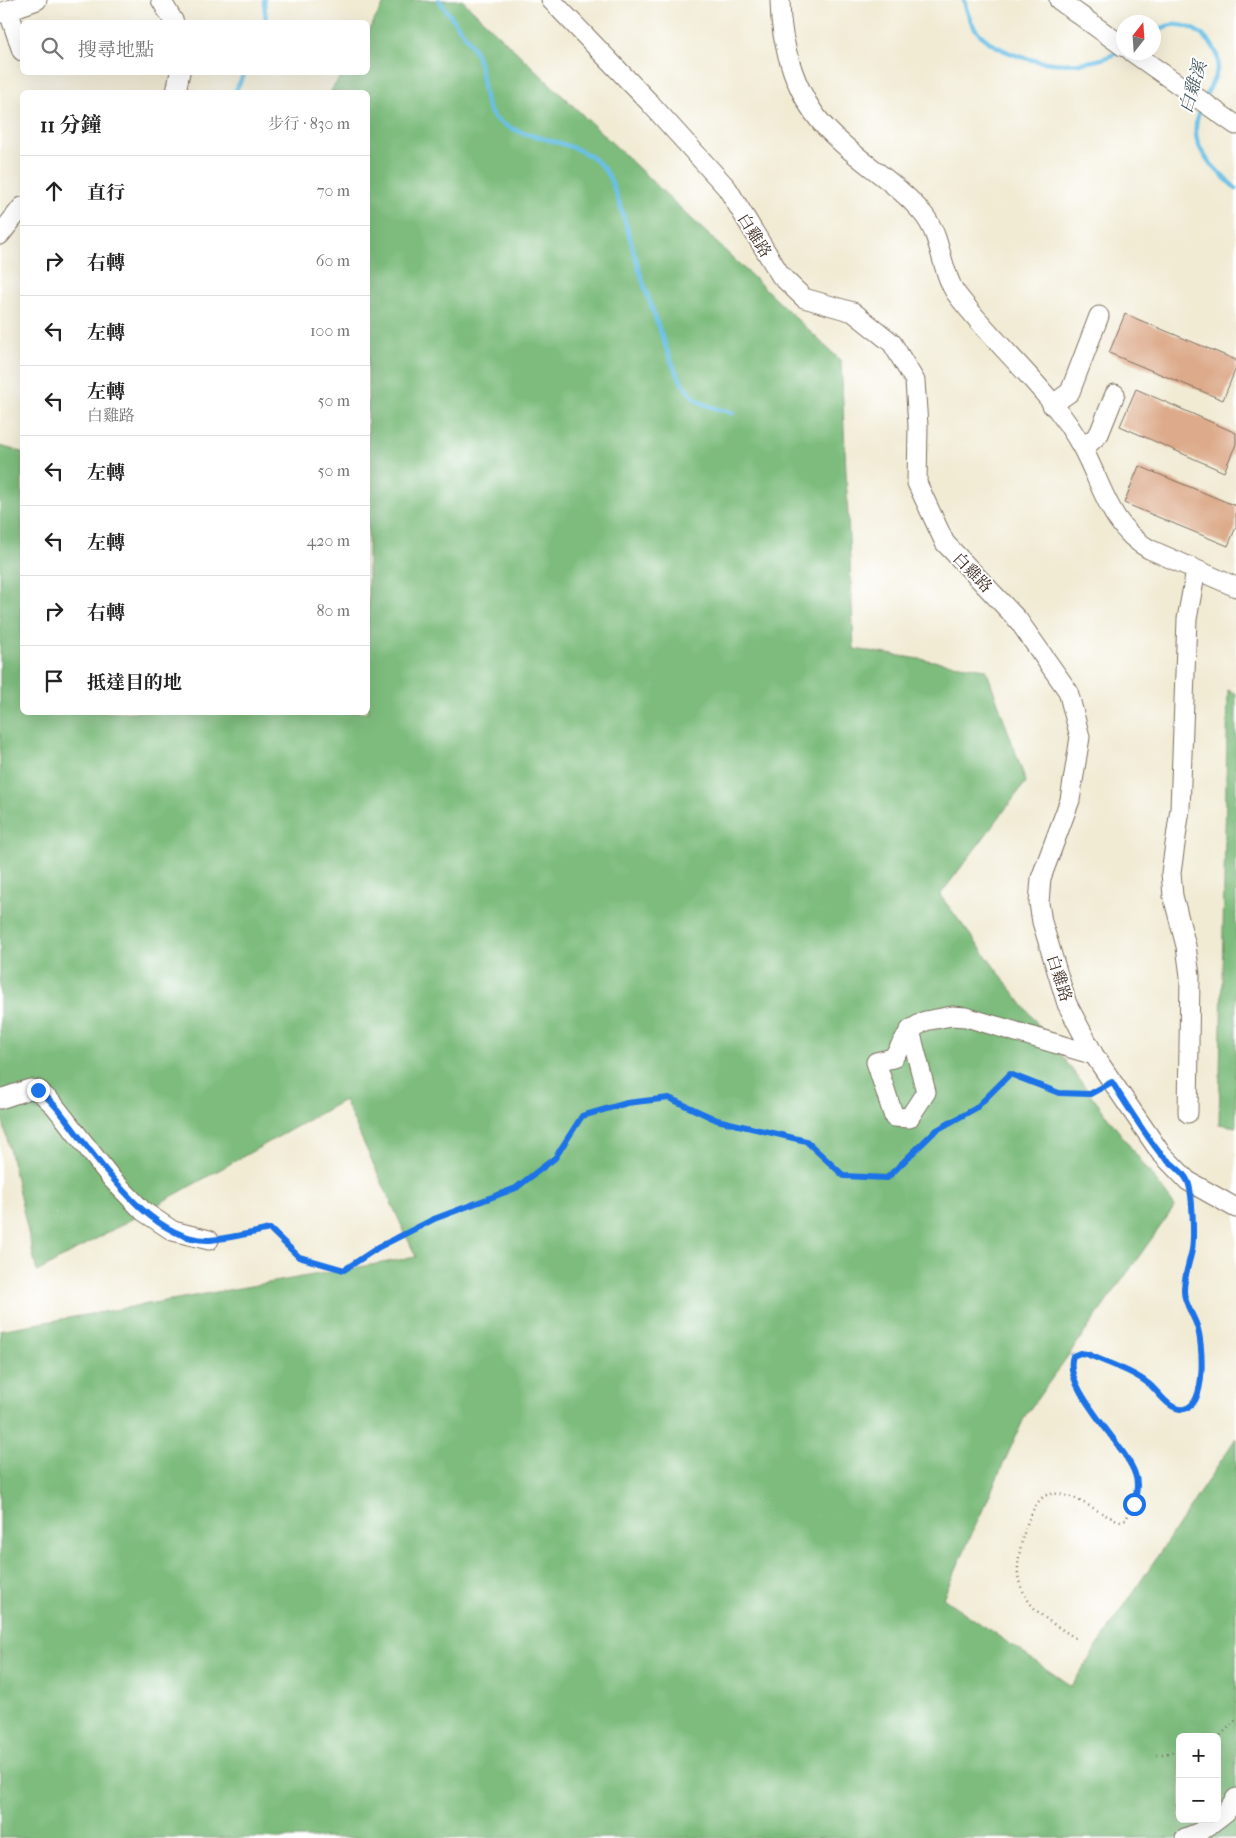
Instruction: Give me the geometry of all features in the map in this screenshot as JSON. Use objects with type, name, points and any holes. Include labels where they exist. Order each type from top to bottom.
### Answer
[{"type":"street","points":[[20,47],[4,11],[38,0]]},
{"type":"street","points":[[161,0],[173,20]]},
{"type":"street","name":"白雞路","points":[[550,0],[649,102],[726,188],[781,276],[804,298],[853,312],[892,343],[915,381],[918,426],[917,483],[945,543],[1018,620],[1068,691],[1080,737],[1070,800],[1041,878],[1039,902],[1042,922],[1068,1004],[1094,1055],[1160,1152],[1188,1181],[1236,1208]]},
{"type":"street","points":[[780,0],[780,16],[787,52],[804,97],[830,132],[904,194],[925,216],[935,234],[946,279],[954,292],[1052,405],[1082,449],[1118,524],[1128,534],[1149,549],[1236,587]]},
{"type":"street","points":[[1059,0],[1116,42]]},
{"type":"street","points":[[1143,60],[1232,122]]},
{"type":"street","points":[[176,90],[179,75]]},
{"type":"street","points":[[0,234],[20,209]]},
{"type":"street","points":[[1052,405],[1070,392],[1099,316]]},
{"type":"street","points":[[1082,449],[1099,434],[1115,394]]},
{"type":"street","points":[[1188,1113],[1190,976],[1186,946],[1173,896],[1171,873],[1180,809],[1187,618],[1196,570]]},
{"type":"street","points":[[910,1030],[925,1021],[937,1017],[966,1018],[1094,1055]]},
{"type":"street","points":[[0,1099],[30,1089],[38,1090],[50,1100],[112,1179],[143,1211],[173,1231],[209,1240]]},
{"type":"street","points":[[1221,1816],[1236,1798]]},
{"type":"street","points":[[1185,1838],[1200,1832],[1212,1823]]},
{"type":"path","points":[[209,1240],[270,1229],[299,1257],[344,1270],[379,1247],[434,1219],[516,1188],[555,1158],[582,1116],[627,1103],[669,1098],[717,1120],[806,1141],[844,1176],[887,1178],[935,1131],[976,1108],[1010,1074],[1059,1093],[1090,1094],[1112,1082]]},
{"type":"path","points":[[1075,1638],[1044,1616],[1028,1600],[1018,1575],[1020,1550],[1036,1504],[1041,1497],[1048,1494],[1063,1495],[1077,1500],[1121,1521],[1126,1520],[1134,1504],[1137,1492],[1135,1472],[1092,1410],[1074,1377],[1071,1362],[1073,1356],[1080,1353],[1087,1354],[1129,1372],[1144,1380],[1172,1406],[1179,1409],[1192,1407],[1196,1402],[1199,1391],[1200,1340],[1197,1325],[1184,1297],[1184,1278],[1192,1249],[1193,1224],[1188,1181]]},
{"type":"path","points":[[1221,1736],[1236,1720]]},
{"type":"path","points":[[1157,1755],[1176,1752]]},
{"type":"green space","points":[[386,0],[462,0],[841,361],[854,649],[986,669],[1026,782],[940,895],[1175,1206],[1025,1416],[943,1598],[1071,1686],[1236,1438],[1236,1838],[0,1838],[0,1330],[416,1257],[344,1100],[37,1272],[0,1108],[0,446],[20,451],[20,715],[370,715],[370,90],[331,90],[342,75],[370,75],[370,28]]},
{"type":"green space","points":[[1228,690],[1236,694],[1236,1127],[1219,1124]]},
{"type":"building","points":[[1125,314],[1236,360],[1236,368],[1223,400],[1109,353]]},
{"type":"building","points":[[1136,389],[1236,433],[1236,444],[1224,472],[1120,426]]},
{"type":"building","points":[[1139,466],[1236,506],[1236,527],[1228,546],[1124,503]]},
{"type":"waterway","points":[[264,0],[266,20]]},
{"type":"waterway","points":[[439,0],[467,38],[476,54],[481,70],[486,102],[492,115],[510,128],[573,148],[588,155],[600,164],[613,186],[638,267],[676,372],[684,386],[699,401],[708,406],[733,413]]},
{"type":"waterway","name":"白雞溪","points":[[964,0],[970,20],[979,33],[997,47],[1013,54],[1031,60],[1069,64],[1105,58],[1116,53]]},
{"type":"waterway","name":"白雞溪","points":[[1161,29],[1170,25],[1187,27],[1202,35],[1213,46],[1218,65],[1214,79],[1205,97]]},
{"type":"waterway","points":[[236,90],[244,75]]},
{"type":"waterway","name":"白雞溪","points":[[1201,107],[1197,120],[1196,132],[1198,143],[1209,162],[1236,189]]},
{"type":"route","points":[[38,1090],[54,1105],[112,1179],[143,1211],[173,1231],[194,1238],[209,1240],[270,1229],[299,1257],[344,1270],[379,1247],[434,1219],[516,1188],[555,1158],[582,1116],[627,1103],[669,1098],[717,1120],[806,1141],[844,1176],[887,1178],[935,1131],[976,1108],[1010,1074],[1059,1093],[1090,1094],[1112,1082],[1160,1152],[1188,1181],[1193,1224],[1192,1249],[1184,1278],[1184,1297],[1197,1325],[1200,1340],[1199,1391],[1196,1402],[1192,1407],[1179,1409],[1165,1400],[1151,1385],[1129,1372],[1087,1354],[1080,1353],[1073,1356],[1071,1362],[1074,1377],[1092,1410],[1135,1472],[1137,1492],[1134,1504]]}]
